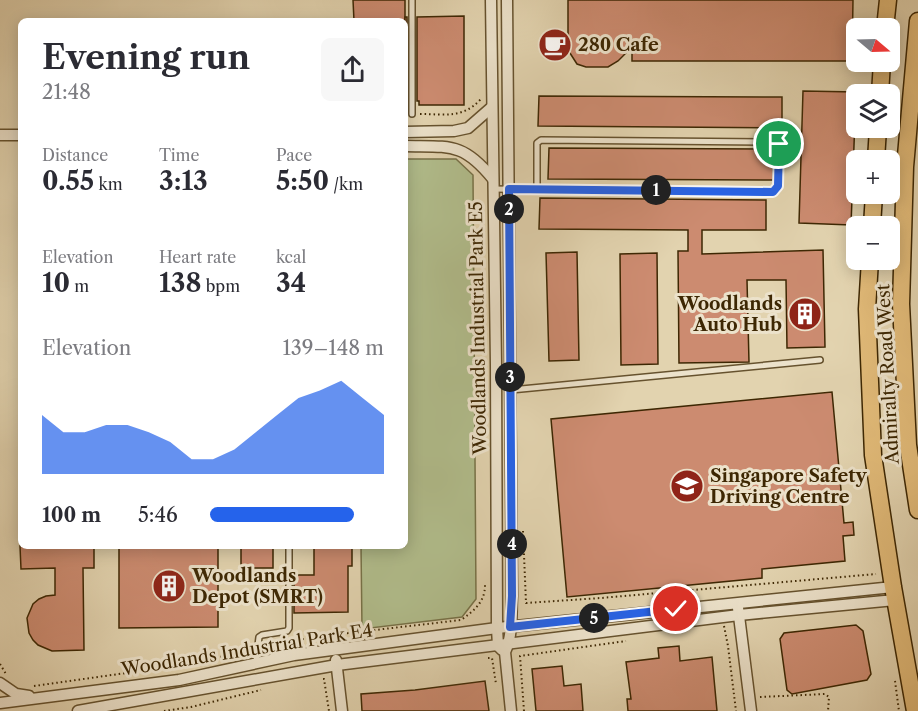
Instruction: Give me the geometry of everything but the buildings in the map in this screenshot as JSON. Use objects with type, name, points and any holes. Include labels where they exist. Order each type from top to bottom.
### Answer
[{"type":"main road","points":[[886,18],[888,0]]},
{"type":"main road","name":"Admiralty Road West","points":[[918,21],[905,167],[901,304],[908,445],[918,510]]},
{"type":"main road","name":"Admiralty Road West","points":[[869,270],[867,309],[873,455],[915,711]]},
{"type":"street","name":"Woodlands Industrial Park E5","points":[[491,0],[497,628],[504,648],[511,711]]},
{"type":"street","name":"Woodlands Industrial Park E5","points":[[504,648],[510,627],[512,585],[506,0]]},
{"type":"street","points":[[408,132],[454,131],[468,128],[492,107]]},
{"type":"street","points":[[0,135],[18,135]]},
{"type":"street","points":[[408,146],[451,147],[468,153],[480,162],[493,184]]},
{"type":"street","name":"Woodlands Industrial Park E4","points":[[0,703],[179,681],[294,656],[497,628],[737,602],[894,593]]},
{"type":"street","name":"Woodlands Industrial Park E4","points":[[78,711],[337,665],[456,651],[504,648],[546,640],[894,593]]},
{"type":"street","points":[[737,602],[751,711]]},
{"type":"street","points":[[676,609],[678,622]]},
{"type":"street","points":[[623,615],[625,629]]},
{"type":"street","points":[[544,624],[546,640]]},
{"type":"street","points":[[455,635],[456,651]]},
{"type":"street","points":[[383,644],[384,660]]},
{"type":"street","points":[[336,651],[342,711]]},
{"type":"street","points":[[0,682],[16,694],[38,698]]},
{"type":"lane","points":[[412,0],[412,114]]},
{"type":"lane","points":[[491,40],[508,40]]},
{"type":"lane","points":[[493,184],[509,189],[773,192],[778,186],[779,144],[775,142],[541,140],[537,143],[537,189]]},
{"type":"lane","points":[[510,390],[820,360]]},
{"type":"lane","points":[[256,664],[259,637],[287,631],[289,628],[289,549]]},
{"type":"path","points":[[412,114],[454,114],[471,110],[482,99]]},
{"type":"path","points":[[523,520],[526,603],[876,574]]},
{"type":"path","points":[[31,686],[197,663],[256,648],[315,637],[461,620],[475,610],[482,600],[485,580]]},
{"type":"path","points":[[716,628],[723,626],[728,646],[736,711]]},
{"type":"path","points":[[524,711],[520,656],[626,641]]},
{"type":"path","points":[[485,658],[492,658],[497,691]]},
{"type":"path","points":[[0,664],[13,680]]},
{"type":"path","points":[[318,679],[324,679],[329,711]]},
{"type":"path","points":[[164,711],[271,688]]},
{"type":"path","points":[[761,704],[760,697],[825,694],[829,697],[828,711]]},
{"type":"green space","points":[[408,159],[456,159],[473,175],[476,599],[462,617],[362,629],[361,549],[408,549]]},
{"type":"place","name":"280 Cafe","points":[[555,45]]},
{"type":"place","name":"Woodlands Auto Hub","points":[[805,314]]},
{"type":"place","name":"Singapore Safety Driving Centre","points":[[687,486]]},
{"type":"place","name":"Woodlands Depot (SMRT)","points":[[169,586]]},
{"type":"route","points":[[676,609],[510,627],[512,596],[509,189],[773,192],[778,186],[779,144]]}]
